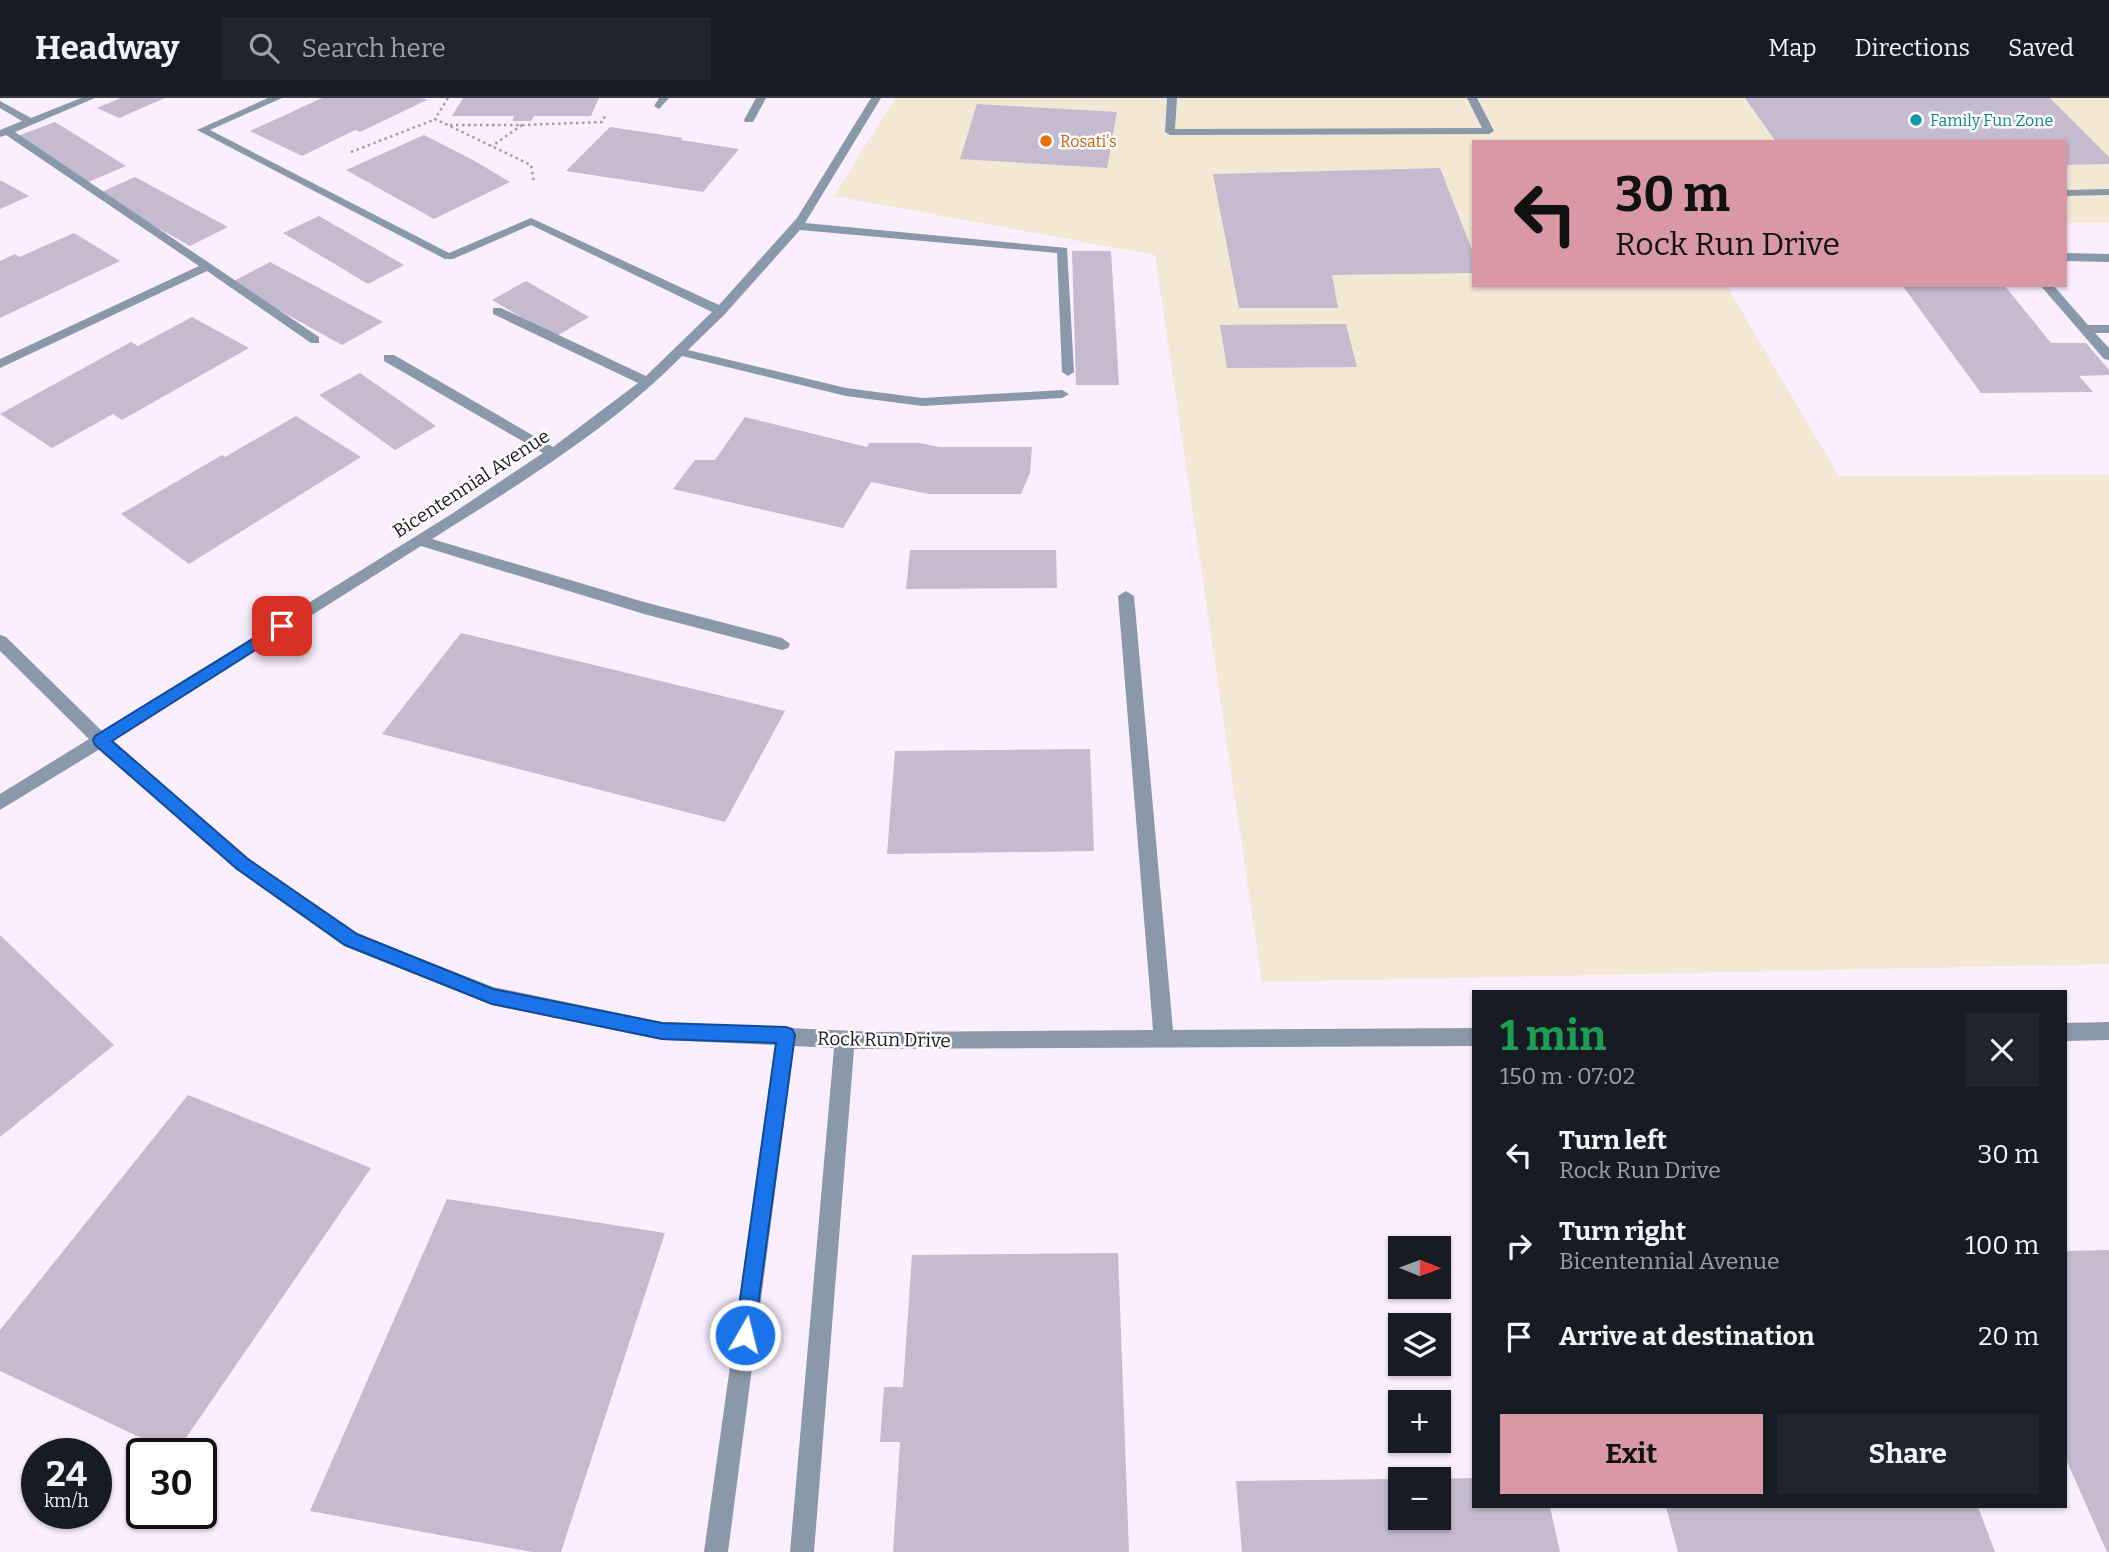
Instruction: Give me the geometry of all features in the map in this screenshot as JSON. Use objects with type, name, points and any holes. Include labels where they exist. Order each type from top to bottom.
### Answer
[{"type":"street","points":[[4,133],[90,98]]},
{"type":"street","points":[[277,98],[202,130],[449,257],[531,221],[721,311]]},
{"type":"street","points":[[749,120],[761,98]]},
{"type":"street","name":"Bicentennial Avenue","points":[[0,803],[553,453],[647,382],[721,311],[796,226],[876,98]]},
{"type":"street","points":[[1172,98],[1170,132],[1489,131],[1472,98]]},
{"type":"street","points":[[0,104],[31,122]]},
{"type":"street","points":[[4,133],[208,266],[315,340]]},
{"type":"street","points":[[2067,193],[2109,192]]},
{"type":"street","points":[[796,226],[1063,250],[1068,372]]},
{"type":"street","points":[[2067,257],[2109,258]]},
{"type":"street","points":[[0,364],[208,266]]},
{"type":"street","points":[[2048,287],[2109,356]]},
{"type":"street","points":[[497,311],[647,382]]},
{"type":"street","points":[[2085,328],[2109,329]]},
{"type":"street","points":[[679,352],[846,392],[922,402],[1062,394]]},
{"type":"street","points":[[389,358],[553,453]]},
{"type":"street","points":[[418,540],[644,608],[782,644]]},
{"type":"street","points":[[1126,596],[1164,1039]]},
{"type":"street","name":"Rock Run Drive","points":[[0,641],[101,740],[242,864],[351,940],[492,996],[662,1031],[876,1041],[1472,1037]]},
{"type":"street","points":[[2067,1032],[2109,1031]]},
{"type":"street","points":[[716,1552],[786,1035]]},
{"type":"street","points":[[802,1552],[845,1039]]},
{"type":"path","points":[[351,152],[436,119],[448,98]]},
{"type":"path","points":[[449,125],[603,122],[606,114]]},
{"type":"path","points":[[436,119],[531,165],[534,183]]},
{"type":"path","points":[[492,145],[522,125]]},
{"type":"shaded area","points":[[895,98],[2109,98],[2109,223],[2067,223],[2067,140],[1472,140],[1472,287],[1727,287],[1839,476],[2109,475],[2109,964],[1262,982],[1155,255],[834,196]]},
{"type":"building","points":[[121,98],[165,98],[119,118],[97,108]]},
{"type":"building","points":[[322,98],[427,100],[302,156],[250,131]]},
{"type":"building","points":[[463,98],[599,98],[591,116],[534,116],[531,121],[512,121],[514,116],[452,116]]},
{"type":"building","name":"Family Fun Zone","points":[[1745,98],[2050,98],[2109,157],[2109,164],[2067,165],[2067,140],[1775,140]]},
{"type":"building","points":[[977,104],[1117,112],[1107,168],[960,159]]},
{"type":"building","points":[[55,122],[126,166],[86,183],[15,137]]},
{"type":"building","points":[[610,127],[739,149],[703,192],[566,171]]},
{"type":"building","points":[[424,135],[510,182],[434,219],[346,170]]},
{"type":"building","points":[[1440,168],[1472,250],[1472,273],[1332,275],[1338,308],[1239,308],[1213,174]]},
{"type":"building","points":[[135,177],[228,227],[190,246],[97,194]]},
{"type":"building","points":[[0,180],[29,196],[0,209]]},
{"type":"building","points":[[319,216],[404,265],[368,284],[283,233]]},
{"type":"building","points":[[74,233],[120,261],[0,318],[0,261],[15,254],[19,257]]},
{"type":"building","points":[[1072,251],[1111,251],[1119,385],[1076,385]]},
{"type":"building","points":[[270,262],[383,322],[342,345],[230,283]]},
{"type":"building","points":[[526,281],[589,317],[555,337],[492,300]]},
{"type":"building","points":[[1903,287],[2006,287],[2051,343],[2086,343],[2109,370],[2109,375],[2079,376],[2093,392],[1981,393]]},
{"type":"building","points":[[192,317],[249,348],[122,420],[113,414],[52,448],[0,414],[131,342],[138,346]]},
{"type":"building","points":[[1346,324],[1357,367],[1227,368],[1220,325]]},
{"type":"building","points":[[360,373],[436,426],[395,450],[319,395]]},
{"type":"building","points":[[296,416],[361,457],[189,564],[121,514],[222,455],[225,457]]},
{"type":"building","points":[[745,417],[867,447],[869,443],[920,443],[939,447],[1032,447],[1030,473],[1021,494],[929,494],[871,482],[843,528],[673,489],[695,460],[715,460]]},
{"type":"building","points":[[910,550],[1056,550],[1057,588],[906,589]]},
{"type":"building","points":[[461,633],[785,711],[725,822],[382,734]]},
{"type":"building","points":[[1090,749],[1094,851],[887,854],[895,751]]},
{"type":"building","points":[[0,935],[114,1045],[0,1137]]},
{"type":"building","points":[[188,1095],[371,1168],[186,1438],[141,1438],[0,1371],[0,1330]]},
{"type":"building","points":[[447,1199],[665,1233],[561,1552],[532,1552],[310,1511]]},
{"type":"building","points":[[2109,1250],[2109,1552],[2067,1462],[2067,1251]]},
{"type":"building","points":[[1118,1253],[1129,1552],[893,1552],[900,1442],[880,1442],[884,1387],[903,1387],[912,1255]]},
{"type":"building","points":[[1472,1478],[1472,1508],[1550,1508],[1560,1552],[1242,1552],[1236,1481],[1388,1479],[1388,1530],[1451,1530],[1451,1479]]},
{"type":"building","points":[[1666,1508],[1978,1508],[1995,1552],[1678,1552]]},
{"type":"place","name":"Family Fun Zone","points":[[1916,120]]},
{"type":"place","name":"Rosati's","points":[[1046,141]]},
{"type":"route","points":[[282,626],[101,740],[242,864],[351,940],[492,996],[662,1031],[786,1035],[745,1335]]}]
